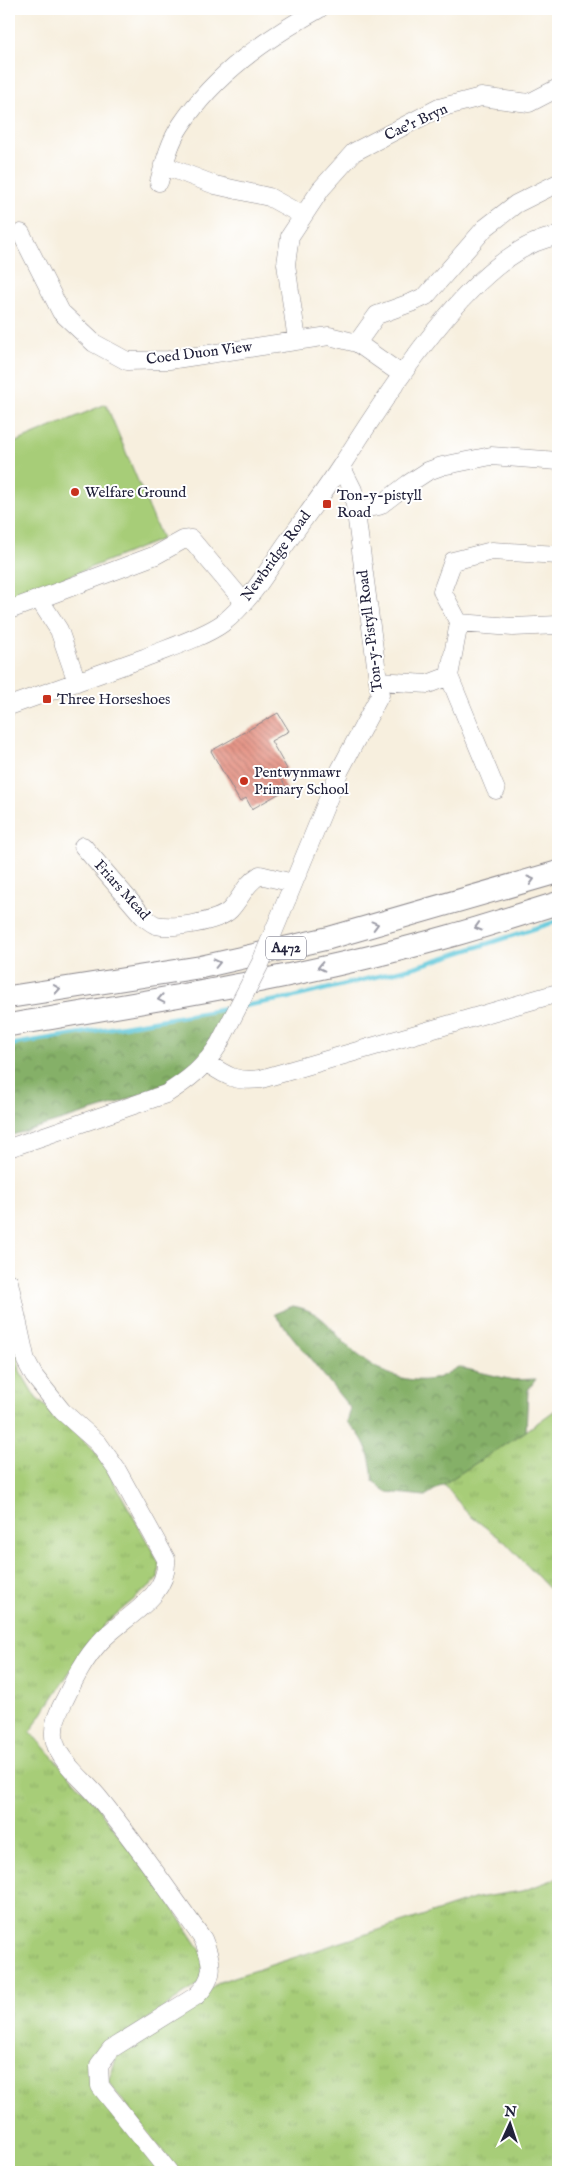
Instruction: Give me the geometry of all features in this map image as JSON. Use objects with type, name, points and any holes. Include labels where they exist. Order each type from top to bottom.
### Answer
[{"type":"main road","name":"A472","points":[[9,997],[201,966],[329,938],[558,872]]},
{"type":"main road","name":"A472","points":[[9,1025],[147,1002],[270,978],[449,936],[558,902]]},
{"type":"street","points":[[159,182],[180,126],[221,76],[276,34],[319,9]]},
{"type":"street","name":"Cae'r Bryn","points":[[297,340],[286,264],[290,236],[302,215],[321,189],[354,152],[439,108],[481,97],[529,103],[558,88]]},
{"type":"street","points":[[164,165],[215,185],[269,197],[302,215]]},
{"type":"street","points":[[357,343],[377,315],[426,296],[485,228],[516,204],[558,183]]},
{"type":"street","name":"Coed Duon View","points":[[21,233],[61,312],[94,342],[127,361],[169,360],[328,336],[357,343],[401,374]]},
{"type":"street","name":"Newbridge Road","points":[[9,706],[176,646],[222,623],[244,602],[341,466],[401,374],[442,322],[487,275],[515,253],[550,237],[558,236]]},
{"type":"street","points":[[356,510],[379,506],[428,471],[450,464],[491,456],[558,462]]},
{"type":"street","name":"Ton-y-Pistyll Road","points":[[9,1148],[166,1094],[187,1081],[207,1064],[261,962],[340,770],[380,695],[353,490],[341,466]]},
{"type":"street","points":[[9,610],[156,555],[183,540],[191,539],[244,602]]},
{"type":"street","points":[[496,790],[449,676],[459,623],[442,591],[454,561],[492,551],[558,556]]},
{"type":"street","points":[[39,599],[59,630],[77,682]]},
{"type":"street","points":[[459,623],[513,627],[558,625]]},
{"type":"street","points":[[378,682],[428,684],[449,676]]},
{"type":"street","name":"Friars Mead","points":[[83,846],[143,916],[155,925],[174,926],[216,920],[230,910],[249,881],[260,875],[290,891]]},
{"type":"street","points":[[207,1064],[226,1076],[241,1081],[261,1079],[558,993]]},
{"type":"street","points":[[9,1282],[26,1361],[34,1376],[62,1412],[98,1442],[117,1470],[166,1559],[167,1572],[157,1593],[102,1640],[85,1660],[60,1709],[53,1731],[55,1744],[61,1755],[99,1799],[133,1843],[203,1939],[209,1953],[212,1969],[205,1987],[196,1996],[111,2049],[99,2065],[100,2086],[169,2172]]},
{"type":"green space","name":"Welfare Ground","points":[[106,404],[162,539],[9,600],[9,445]]},
{"type":"green space","points":[[225,1010],[207,1046],[188,1070],[167,1083],[116,1104],[9,1136],[9,1045]]},
{"type":"green space","points":[[293,1306],[312,1312],[320,1317],[359,1356],[389,1374],[411,1380],[434,1379],[458,1367],[513,1380],[536,1379],[528,1390],[526,1431],[425,1496],[386,1492],[373,1481],[369,1456],[363,1441],[347,1422],[351,1409],[274,1314]]},
{"type":"green space","points":[[9,1310],[20,1371],[36,1398],[94,1450],[109,1473],[159,1563],[158,1579],[106,1623],[80,1656],[30,1732],[91,1799],[162,1891],[204,1955],[201,1982],[102,2051],[87,2065],[94,2078],[165,2172],[9,2172]]},
{"type":"green space","points":[[558,1408],[558,1598],[505,1542],[468,1514],[443,1483],[526,1431]]},
{"type":"green space","points":[[558,1878],[558,2172],[179,2172],[108,2082],[117,2056],[219,1982],[477,1898],[522,1891]]},
{"type":"building","points":[[278,713],[289,731],[271,741],[287,769],[279,774],[287,789],[252,809],[246,798],[240,802],[211,751]]},
{"type":"waterway","points":[[244,1006],[294,997],[415,967],[558,921]]},
{"type":"waterway","points":[[9,1045],[232,1008]]},
{"type":"place","name":"Welfare Ground","points":[[75,492]]},
{"type":"place","name":"Ton-y-pistyll Road","points":[[327,504]]},
{"type":"place","name":"Three Horseshoes","points":[[47,699]]},
{"type":"place","name":"Pentwynmawr Primary School","points":[[244,781]]}]
